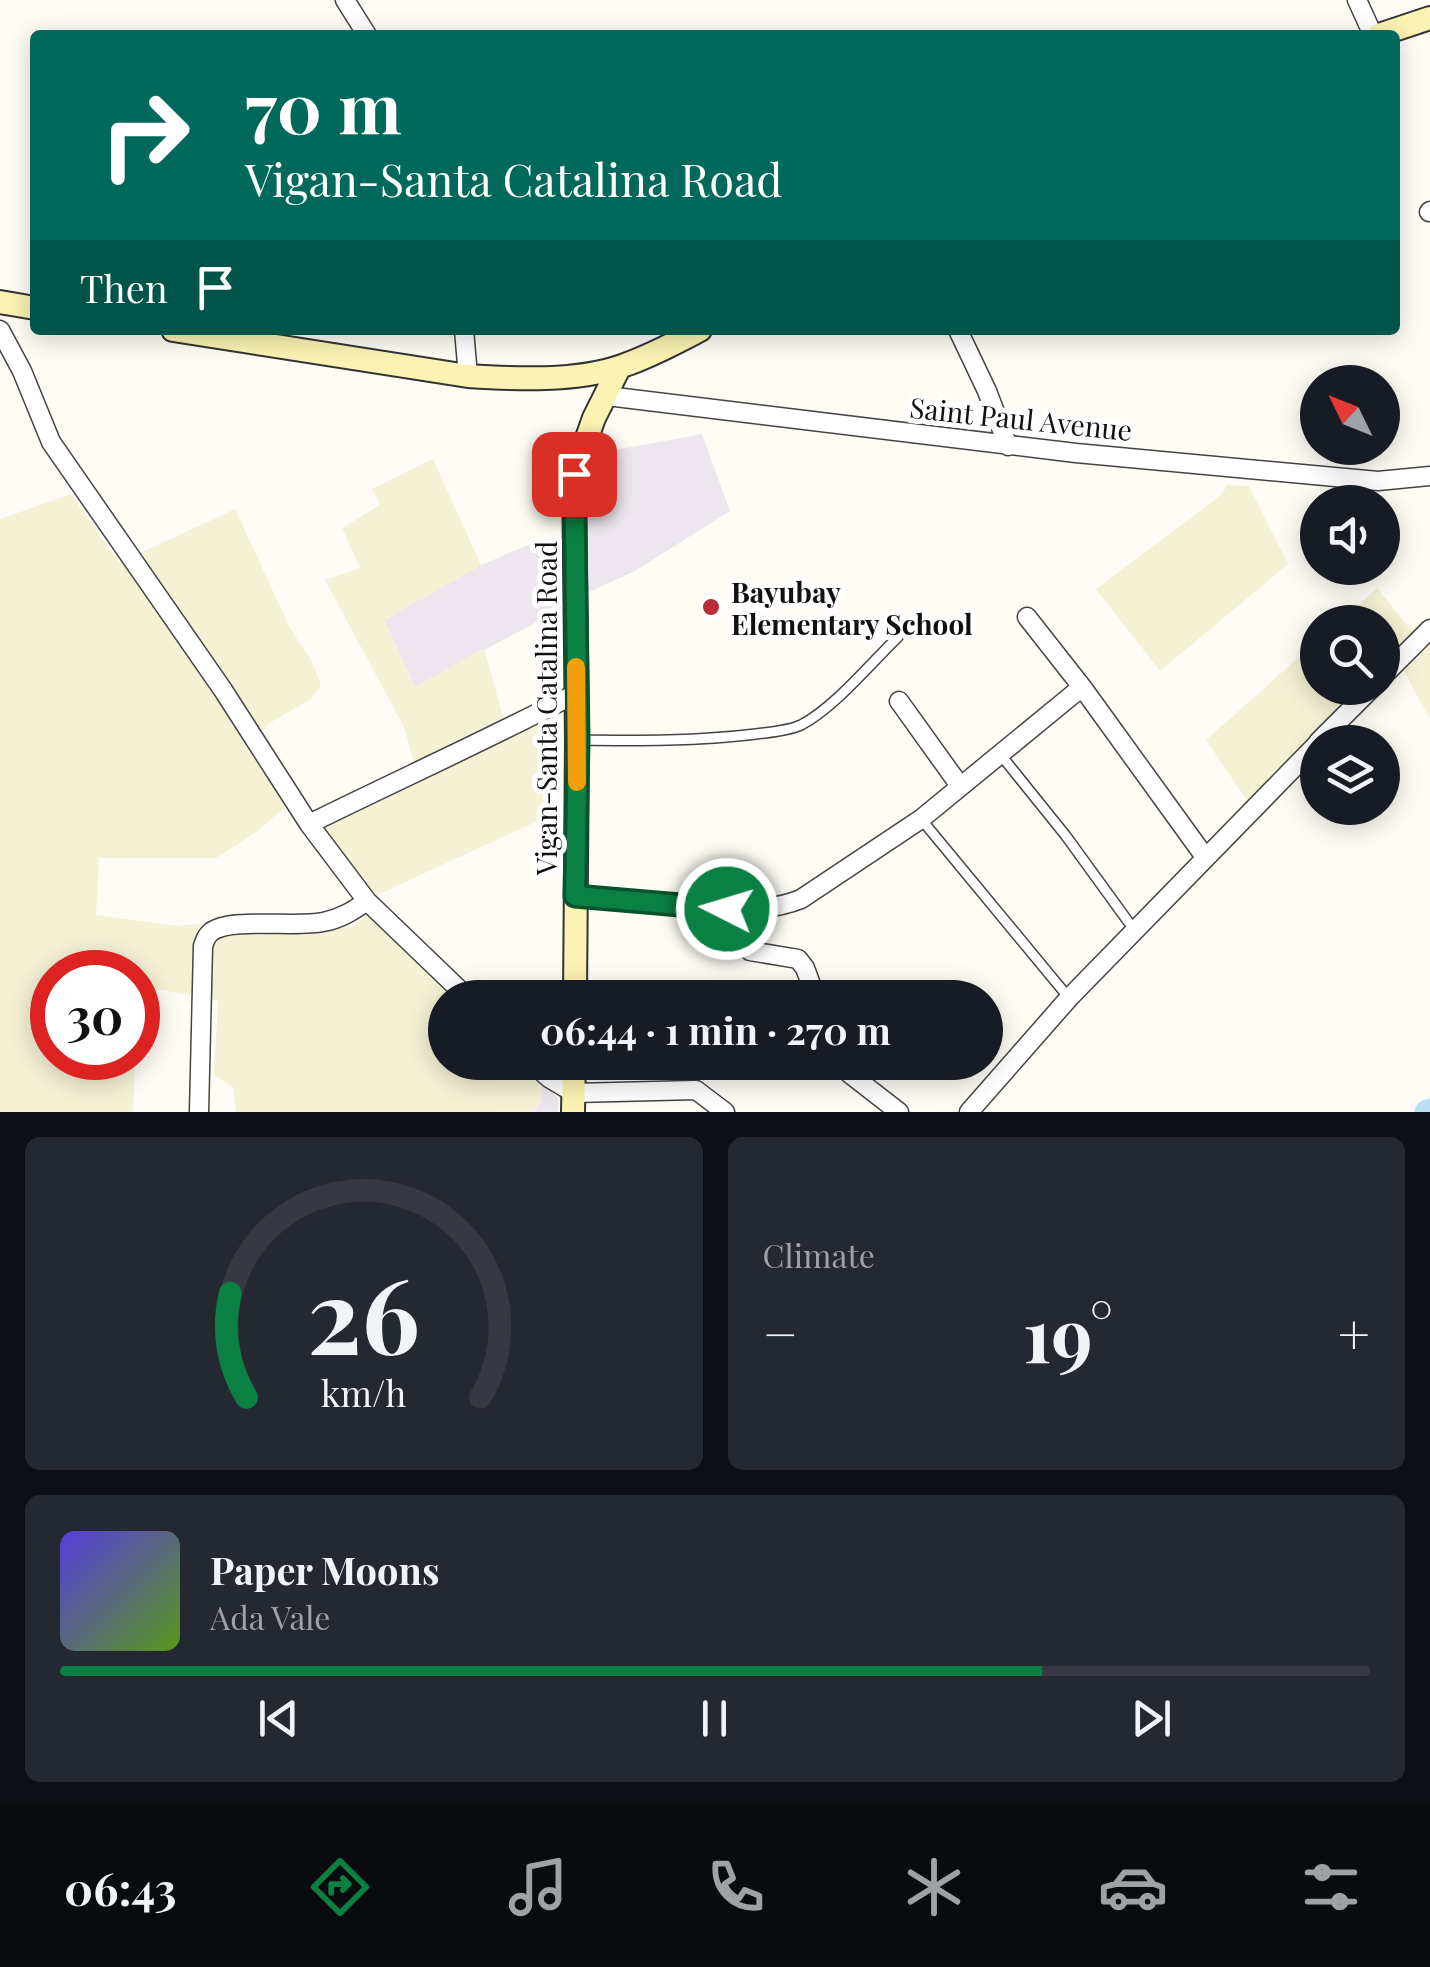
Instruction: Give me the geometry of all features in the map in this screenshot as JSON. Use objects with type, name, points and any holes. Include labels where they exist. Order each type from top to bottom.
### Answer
[{"type":"main road","points":[[1392,30],[1430,18]]},
{"type":"main road","points":[[0,302],[30,307]]},
{"type":"main road","points":[[205,335],[468,376],[513,379],[618,368],[689,335]]},
{"type":"main road","name":"Vigan-Santa Catalina Road","points":[[574,980],[578,740],[574,474],[618,368]]},
{"type":"street","points":[[344,0],[364,30]]},
{"type":"street","points":[[1359,1],[1374,30]]},
{"type":"street","points":[[0,330],[22,371],[51,442],[223,690],[310,824],[367,901],[449,980]]},
{"type":"street","points":[[464,335],[468,376]]},
{"type":"street","points":[[960,335],[1008,446]]},
{"type":"street","name":"Saint Paul Avenue","points":[[607,396],[1008,446],[1378,480],[1430,476]]},
{"type":"street","points":[[1026,617],[1082,687],[1205,857]]},
{"type":"street","points":[[1400,659],[1430,629]]},
{"type":"street","points":[[575,896],[727,909],[788,904],[921,819],[1082,687]]},
{"type":"street","points":[[310,824],[576,693]]},
{"type":"street","points":[[899,701],[960,786]]},
{"type":"street","points":[[1336,725],[1355,705]]},
{"type":"street","points":[[969,1112],[1069,998],[1300,761]]},
{"type":"street","points":[[199,1112],[203,946],[209,934],[239,924],[322,922],[351,912],[367,901]]},
{"type":"street","points":[[727,909],[739,940],[750,951],[798,959],[809,980]]},
{"type":"street","points":[[551,1080],[574,1103],[696,1090],[725,1112]]},
{"type":"street","points":[[858,1080],[899,1112]]},
{"type":"lane","points":[[578,740],[655,741],[739,736],[797,727],[834,700],[898,638]]},
{"type":"lane","points":[[999,754],[1066,836],[1135,931]]},
{"type":"lane","points":[[921,819],[1069,998]]},
{"type":"shaded area","points":[[702,434],[730,511],[635,571],[580,596],[579,505],[588,455]]},
{"type":"shaded area","points":[[433,459],[481,565],[384,620],[415,687],[484,648],[508,735],[556,714],[551,815],[375,896],[373,920],[435,980],[428,980],[428,1080],[538,1080],[542,1084],[542,1100],[532,1112],[236,1112],[233,1087],[214,1075],[218,1000],[160,990],[160,950],[30,950],[30,1080],[134,1080],[133,1112],[0,1112],[0,519],[71,494],[119,563],[235,509],[321,685],[311,699],[268,724],[248,744],[290,803],[255,833],[216,858],[99,858],[96,915],[177,926],[198,924],[260,935],[353,926],[366,915],[370,890],[320,826],[418,777],[404,727],[325,580],[360,568],[342,528],[380,505],[372,489]]},
{"type":"shaded area","points":[[1228,485],[1249,486],[1288,564],[1160,671],[1096,589],[1219,497]]},
{"type":"shaded area","points":[[560,537],[561,609],[415,687],[384,620],[481,565]]},
{"type":"shaded area","points":[[1377,588],[1391,605],[1358,605]]},
{"type":"shaded area","points":[[1400,617],[1422,644],[1430,637],[1430,720],[1404,671],[1400,675]]},
{"type":"shaded area","points":[[1300,656],[1300,705],[1369,705],[1348,725],[1300,725],[1300,771],[1256,814],[1206,740]]},
{"type":"shaded area","points":[[542,1084],[558,1098],[558,1112],[533,1112],[542,1100]]},
{"type":"slow traffic","points":[[576,667],[577,782]]},
{"type":"place","name":"Bayubay Elementary School","points":[[711,607]]},
{"type":"route","points":[[574,474],[578,740],[575,896],[727,909]]}]
